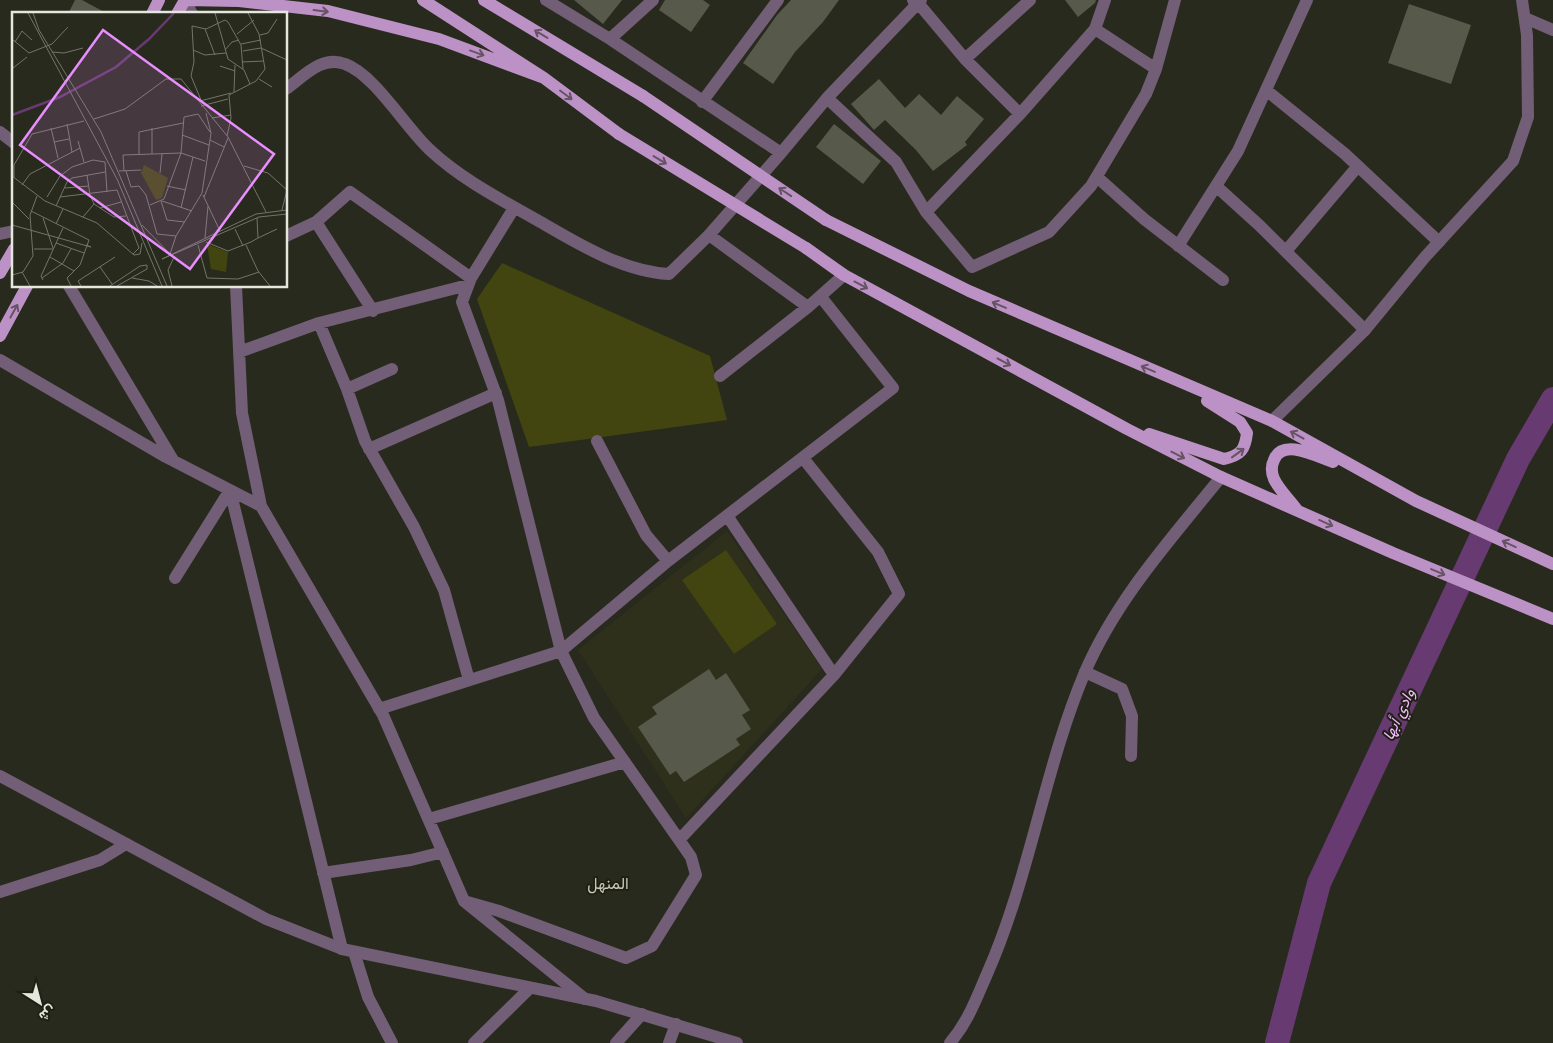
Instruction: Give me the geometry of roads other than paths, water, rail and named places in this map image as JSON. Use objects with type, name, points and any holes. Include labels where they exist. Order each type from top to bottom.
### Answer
[{"type":"main road","points":[[151,12],[159,0]]},
{"type":"main road","points":[[178,12],[185,0],[239,0],[328,11],[440,39],[544,78]]},
{"type":"main road","points":[[423,0],[544,78],[619,134],[806,248],[844,276],[1127,429],[1221,477],[1393,553],[1553,619]]},
{"type":"main road","points":[[484,0],[643,96],[826,220],[969,291],[1272,421],[1416,501],[1553,564]]},
{"type":"main road","points":[[0,274],[12,253]]},
{"type":"main road","points":[[0,336],[26,288]]},
{"type":"main road","points":[[1127,429],[1168,439],[1203,454],[1224,460],[1236,456],[1246,447],[1247,433],[1240,422],[1180,383]]},
{"type":"main road","points":[[1298,511],[1274,479],[1271,467],[1275,457],[1285,450],[1295,448],[1368,474]]},
{"type":"street","points":[[185,0],[191,12]]},
{"type":"street","points":[[546,0],[610,39],[781,153]]},
{"type":"street","points":[[610,39],[653,0]]},
{"type":"street","points":[[702,102],[778,0]]},
{"type":"street","points":[[965,59],[1030,0]]},
{"type":"street","points":[[926,212],[1020,114],[1095,29],[1105,0]]},
{"type":"street","points":[[827,98],[896,162],[926,212],[972,267],[1049,232],[1091,186],[1146,94],[1156,68],[1175,0]]},
{"type":"street","points":[[1178,246],[1238,151],[1307,0]]},
{"type":"street","points":[[1272,421],[1365,330],[1439,242],[1513,161],[1528,117],[1525,18],[1522,0]]},
{"type":"street","points":[[288,88],[323,62],[334,61],[347,64],[368,80],[430,150],[488,193],[584,247],[653,273],[669,274],[709,234],[827,98],[917,1],[965,59],[1020,114]]},
{"type":"street","points":[[1525,18],[1553,30]]},
{"type":"street","points":[[1095,29],[1156,68]]},
{"type":"street","points":[[1266,90],[1358,166],[1439,242]]},
{"type":"street","points":[[0,132],[12,141]]},
{"type":"street","points":[[1286,251],[1358,166]]},
{"type":"street","points":[[1097,177],[1144,219],[1223,280]]},
{"type":"street","points":[[1216,186],[1286,251],[1365,330]]},
{"type":"street","points":[[288,235],[316,222],[350,192],[470,282]]},
{"type":"street","points":[[464,900],[626,958],[652,946],[696,875],[692,857],[594,718],[560,651],[496,393],[462,302],[470,282],[514,208]]},
{"type":"street","points":[[316,222],[373,311]]},
{"type":"street","points":[[709,234],[808,307]]},
{"type":"street","points":[[720,376],[821,297],[844,276]]},
{"type":"street","points":[[238,352],[319,323],[373,311],[470,282]]},
{"type":"street","points":[[70,288],[174,461]]},
{"type":"street","points":[[236,288],[242,413],[261,506],[379,709],[464,900],[585,999]]},
{"type":"street","points":[[379,709],[560,651],[668,561],[728,517],[893,388],[821,297]]},
{"type":"street","points":[[319,323],[347,389],[369,449],[414,527],[444,590],[469,680]]},
{"type":"street","points":[[0,360],[174,461],[261,506]]},
{"type":"street","points":[[347,389],[392,370]]},
{"type":"street","points":[[369,449],[496,393]]},
{"type":"street","points":[[597,441],[646,535],[668,561]]},
{"type":"street","points":[[680,839],[834,675],[899,594],[878,552],[803,458]]},
{"type":"street","points":[[950,1043],[964,1026],[1004,935],[1059,747],[1085,672],[1109,625],[1141,576],[1221,477]]},
{"type":"street","points":[[175,578],[230,490]]},
{"type":"street","points":[[230,490],[324,872],[348,951],[392,1043]]},
{"type":"street","points":[[728,517],[834,675]]},
{"type":"street","points":[[1085,672],[1122,689],[1132,716],[1131,756]]},
{"type":"street","points":[[429,820],[625,762]]},
{"type":"street","points":[[0,776],[266,919],[348,951],[585,999],[737,1043]]},
{"type":"street","points":[[0,892],[100,860],[126,844]]},
{"type":"street","points":[[324,872],[411,860],[443,852]]},
{"type":"street","points":[[474,1043],[530,988]]},
{"type":"street","points":[[616,1043],[642,1014]]},
{"type":"street","points":[[669,1043],[676,1024]]},
{"type":"waterway","name":"وادي أبها","points":[[1277,1043],[1319,883],[1518,459],[1553,399]]},
{"type":"district","name":"المنهل","points":[[608,883]]}]
